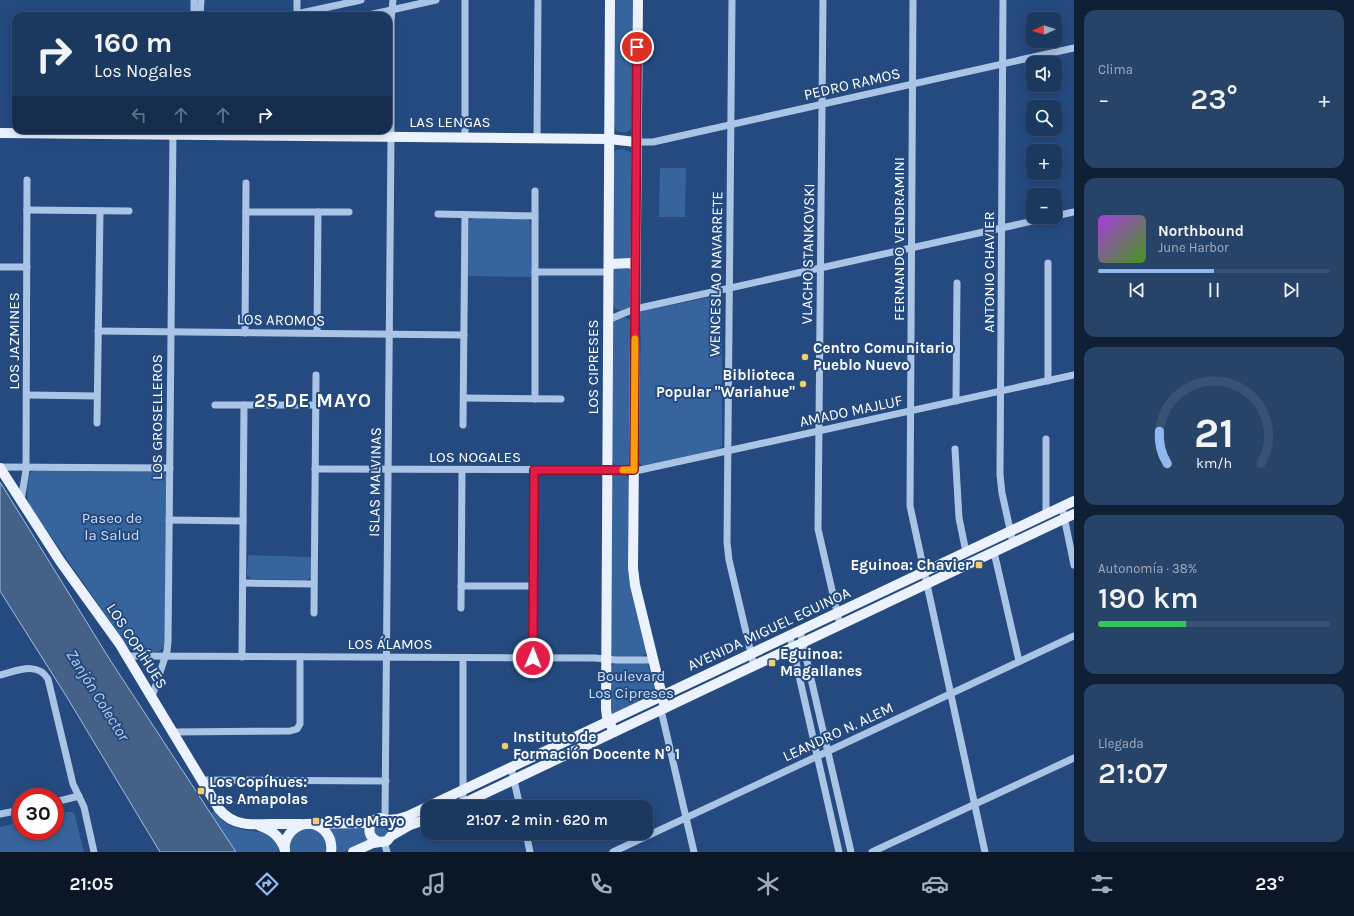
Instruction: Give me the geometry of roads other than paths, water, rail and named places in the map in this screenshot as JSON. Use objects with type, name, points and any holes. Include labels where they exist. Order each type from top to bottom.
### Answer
[{"type":"main road","name":"LOS CIPRESES","points":[[610,0],[606,712],[614,732]]},
{"type":"main road","points":[[638,0],[633,572],[662,696],[663,709]]},
{"type":"main road","name":"LAS LENGAS","points":[[0,133],[12,133]]},
{"type":"main road","name":"LAS LENGAS","points":[[337,134],[391,137],[609,139],[636,142]]},
{"type":"main road","points":[[609,270],[612,263],[630,263],[635,267]]},
{"type":"main road","name":"LOS COPÍHUES","points":[[0,468],[60,561],[112,631],[216,806],[226,817],[240,823],[256,825],[307,824]]},
{"type":"main road","name":"AVENIDA MIGUEL EGUINOA","points":[[307,824],[362,823],[372,822],[377,819],[387,820],[405,817],[1074,501]]},
{"type":"main road","name":"AVENIDA MIGUEL EGUINOA","points":[[470,800],[1074,514]]},
{"type":"main road","points":[[385,843],[393,828],[387,820]]},
{"type":"main road","points":[[353,852],[385,843],[410,825],[421,821]]},
{"type":"main road","points":[[372,822],[369,830],[370,835],[374,840],[385,843]]},
{"type":"main road","points":[[285,851],[286,840],[289,834],[296,827],[307,824],[319,826],[327,833],[331,842],[331,852]]},
{"type":"main road","name":"LOS COPÍHUES","points":[[256,825],[269,829],[274,833],[282,842],[285,851]]},
{"type":"street","points":[[194,0],[194,12]]},
{"type":"street","points":[[200,0],[200,12]]},
{"type":"street","points":[[297,0],[297,12]]},
{"type":"street","points":[[321,12],[361,0]]},
{"type":"street","name":"ISLAS MALVINAS","points":[[392,10],[393,0]]},
{"type":"street","points":[[383,12],[436,0]]},
{"type":"street","points":[[465,0],[465,137]]},
{"type":"street","points":[[537,138],[538,0]]},
{"type":"street","name":"WENCESLAO NAVARRETE","points":[[732,0],[727,551],[754,666]]},
{"type":"street","name":"VLACHO STANKOVSKI","points":[[823,0],[818,530],[840,625]]},
{"type":"street","name":"FERNANDO VENDRAMINI","points":[[913,0],[910,506],[985,852]]},
{"type":"street","name":"ANTONIO CHAVIER","points":[[1003,0],[1001,487],[1013,543]]},
{"type":"street","name":"PEDRO RAMOS","points":[[636,142],[653,142],[1074,48]]},
{"type":"street","name":"LOS GROSELLEROS","points":[[152,698],[166,656],[168,639],[173,134]]},
{"type":"street","name":"ISLAS MALVINAS","points":[[387,820],[386,781],[391,134]]},
{"type":"street","name":"LOS JAZMINES","points":[[21,501],[26,467],[28,180]]},
{"type":"street","points":[[245,332],[246,183]]},
{"type":"street","points":[[535,191],[535,399]]},
{"type":"street","points":[[27,210],[129,211]]},
{"type":"street","points":[[97,423],[100,211]]},
{"type":"street","points":[[246,212],[349,212]]},
{"type":"street","points":[[317,333],[318,212]]},
{"type":"street","points":[[1062,215],[1074,212]]},
{"type":"street","points":[[438,214],[535,216]]},
{"type":"street","points":[[463,425],[465,215]]},
{"type":"street","points":[[608,320],[635,309],[1026,223]]},
{"type":"street","points":[[1048,263],[1048,381]]},
{"type":"street","points":[[0,267],[27,267]]},
{"type":"street","points":[[535,272],[609,270]]},
{"type":"street","points":[[956,401],[957,283]]},
{"type":"street","name":"LOS AROMOS","points":[[98,331],[464,335]]},
{"type":"street","points":[[314,613],[316,375]]},
{"type":"street","name":"AMADO MAJLUF","points":[[634,470],[645,470],[1074,376]]},
{"type":"street","points":[[26,395],[98,396]]},
{"type":"street","points":[[464,398],[561,399]]},
{"type":"street","points":[[215,405],[316,405]]},
{"type":"street","points":[[242,656],[244,405]]},
{"type":"street","points":[[1046,439],[1046,514]]},
{"type":"street","points":[[955,449],[959,512],[966,552]]},
{"type":"street","points":[[0,468],[170,468]]},
{"type":"street","name":"LOS NOGALES","points":[[316,469],[634,470]]},
{"type":"street","points":[[461,608],[462,470]]},
{"type":"street","points":[[533,658],[534,470]]},
{"type":"street","points":[[1062,507],[1074,565]]},
{"type":"street","points":[[170,520],[243,521]]},
{"type":"street","points":[[994,552],[1019,662]]},
{"type":"street","points":[[243,583],[314,584]]},
{"type":"street","points":[[461,586],[533,586]]},
{"type":"street","points":[[800,631],[851,852]]},
{"type":"street","points":[[790,636],[839,852]]},
{"type":"street","name":"LEANDRO N. ALEM","points":[[613,852],[827,750],[1074,636]]},
{"type":"street","name":"LOS ÁLAMOS","points":[[127,656],[653,660]]},
{"type":"street","points":[[173,732],[290,731],[297,729],[300,724],[300,657]]},
{"type":"street","points":[[460,800],[463,790],[463,658]]},
{"type":"street","points":[[0,675],[31,668],[41,671],[48,679],[51,686],[73,784],[84,807],[94,852]]},
{"type":"street","points":[[663,709],[694,852]]},
{"type":"street","points":[[872,852],[1074,758]]},
{"type":"street","points":[[511,767],[518,800]]},
{"type":"street","points":[[201,780],[386,781]]},
{"type":"street","points":[[64,800],[79,796]]},
{"type":"street","points":[[0,814],[12,812]]},
{"type":"street","points":[[527,840],[530,852]]},
{"type":"water","name":"Zanjón Colector","points":[[0,482],[112,663],[236,852],[160,852],[65,694],[0,591]]},
{"type":"place","name":"Centro Comunitario Pueblo Nuevo","points":[[805,357]]},
{"type":"place","name":"Biblioteca Popular \"Wariahue\"","points":[[803,384]]},
{"type":"place","name":"Eguinoa: Chavier","points":[[979,565]]},
{"type":"place","name":"Eguinoa: Magallanes","points":[[772,663]]},
{"type":"place","name":"Instituto de Formación Docente N° 1","points":[[505,746]]},
{"type":"place","name":"Los Copíhues: Las Amapolas","points":[[201,791]]},
{"type":"place","name":"25 de Mayo","points":[[316,821]]},
{"type":"district","name":"25 DE MAYO","points":[[313,401]]},
{"type":"park label","name":"Paseo de la Salud","points":[[112,526]]},
{"type":"park label","name":"Boulevard Los Cipreses","points":[[631,684]]}]
